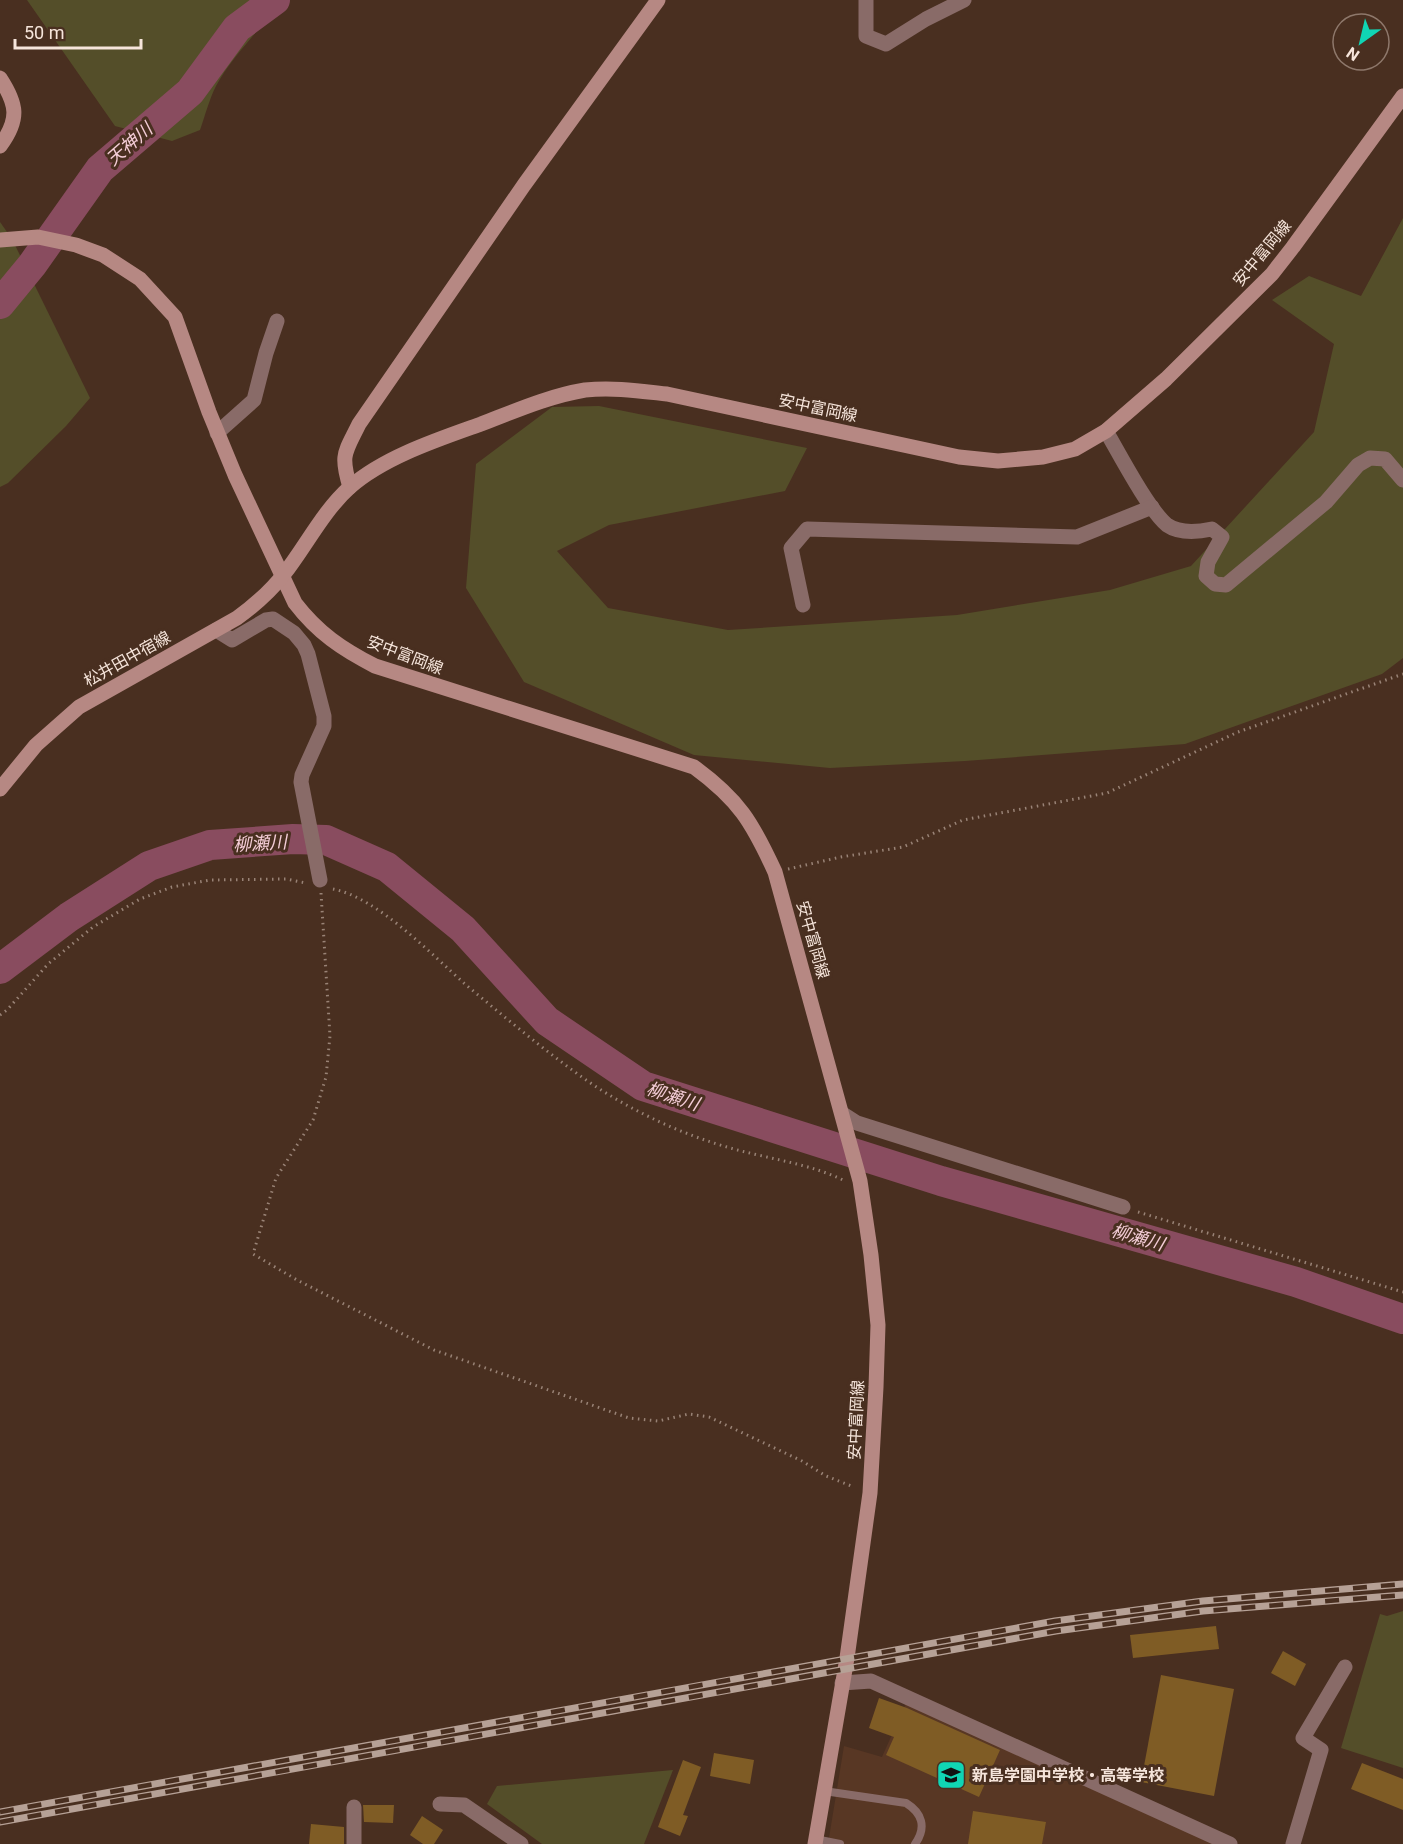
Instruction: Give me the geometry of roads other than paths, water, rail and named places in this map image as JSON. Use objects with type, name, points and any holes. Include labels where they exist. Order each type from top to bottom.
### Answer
[{"type":"main road","points":[[350,486],[343,463],[344,455],[358,424],[524,185],[658,0]]},
{"type":"main road","points":[[0,78],[15,105],[13,123],[0,146]]},
{"type":"main road","name":"安中富岡線","points":[[815,1841],[842,1683],[870,1493],[878,1325],[860,1185],[844,1117],[775,872],[758,835],[743,811],[720,787],[694,767],[375,666],[342,648],[308,619],[296,603],[283,575],[328,511],[350,486],[372,471],[413,449],[550,398],[587,390],[623,389],[668,394],[981,460],[1020,460],[1075,449],[1106,431],[1166,379],[1272,274],[1403,96]]},
{"type":"main road","points":[[0,240],[38,237],[76,245],[103,255],[140,279],[175,317],[217,433],[258,526],[283,575]]},
{"type":"main road","name":"松井田中宿線","points":[[0,789],[36,745],[79,707],[237,618],[261,600],[283,575]]},
{"type":"street","points":[[866,0],[866,36],[886,44],[964,0]]},
{"type":"street","points":[[217,433],[254,400],[277,321]]},
{"type":"street","points":[[1106,431],[1152,507],[1168,526],[1191,533],[1212,529],[1222,537],[1208,562],[1206,576],[1215,584],[1226,585],[1326,502],[1358,465],[1370,458],[1385,459],[1403,480]]},
{"type":"street","points":[[803,605],[791,548],[807,529],[1077,537],[1152,507]]},
{"type":"street","points":[[216,630],[232,640],[266,620],[273,620],[294,633],[308,654],[324,716],[324,726],[302,775],[320,883]]},
{"type":"street","points":[[844,1117],[856,1123],[1123,1207]]},
{"type":"street","points":[[1293,1844],[1321,1750],[1303,1738],[1345,1667]]},
{"type":"street","points":[[842,1683],[871,1682],[1230,1844]]},
{"type":"street","points":[[440,1804],[464,1805],[521,1844]]},
{"type":"street","points":[[354,1807],[354,1844]]},
{"type":"lane","points":[[824,1791],[906,1803],[921,1817],[922,1826],[915,1844]]},
{"type":"lane","points":[[815,1841],[840,1844]]},
{"type":"waterway","name":"天神川","points":[[0,304],[32,265],[100,169],[190,92],[237,28],[275,0]]},
{"type":"waterway","name":"柳瀬川","points":[[0,969],[69,917],[149,866],[210,845],[293,839],[326,840],[387,867],[463,929],[547,1021],[643,1086],[941,1181],[1296,1282],[1403,1319]]},
{"type":"railway","points":[[0,1812],[1055,1621],[1203,1601],[1403,1584]]},
{"type":"railway","points":[[0,1822],[1056,1631],[1203,1611],[1403,1595]]},
{"type":"place","name":"新島学園中学校・高等学校","points":[[951,1775]]}]
